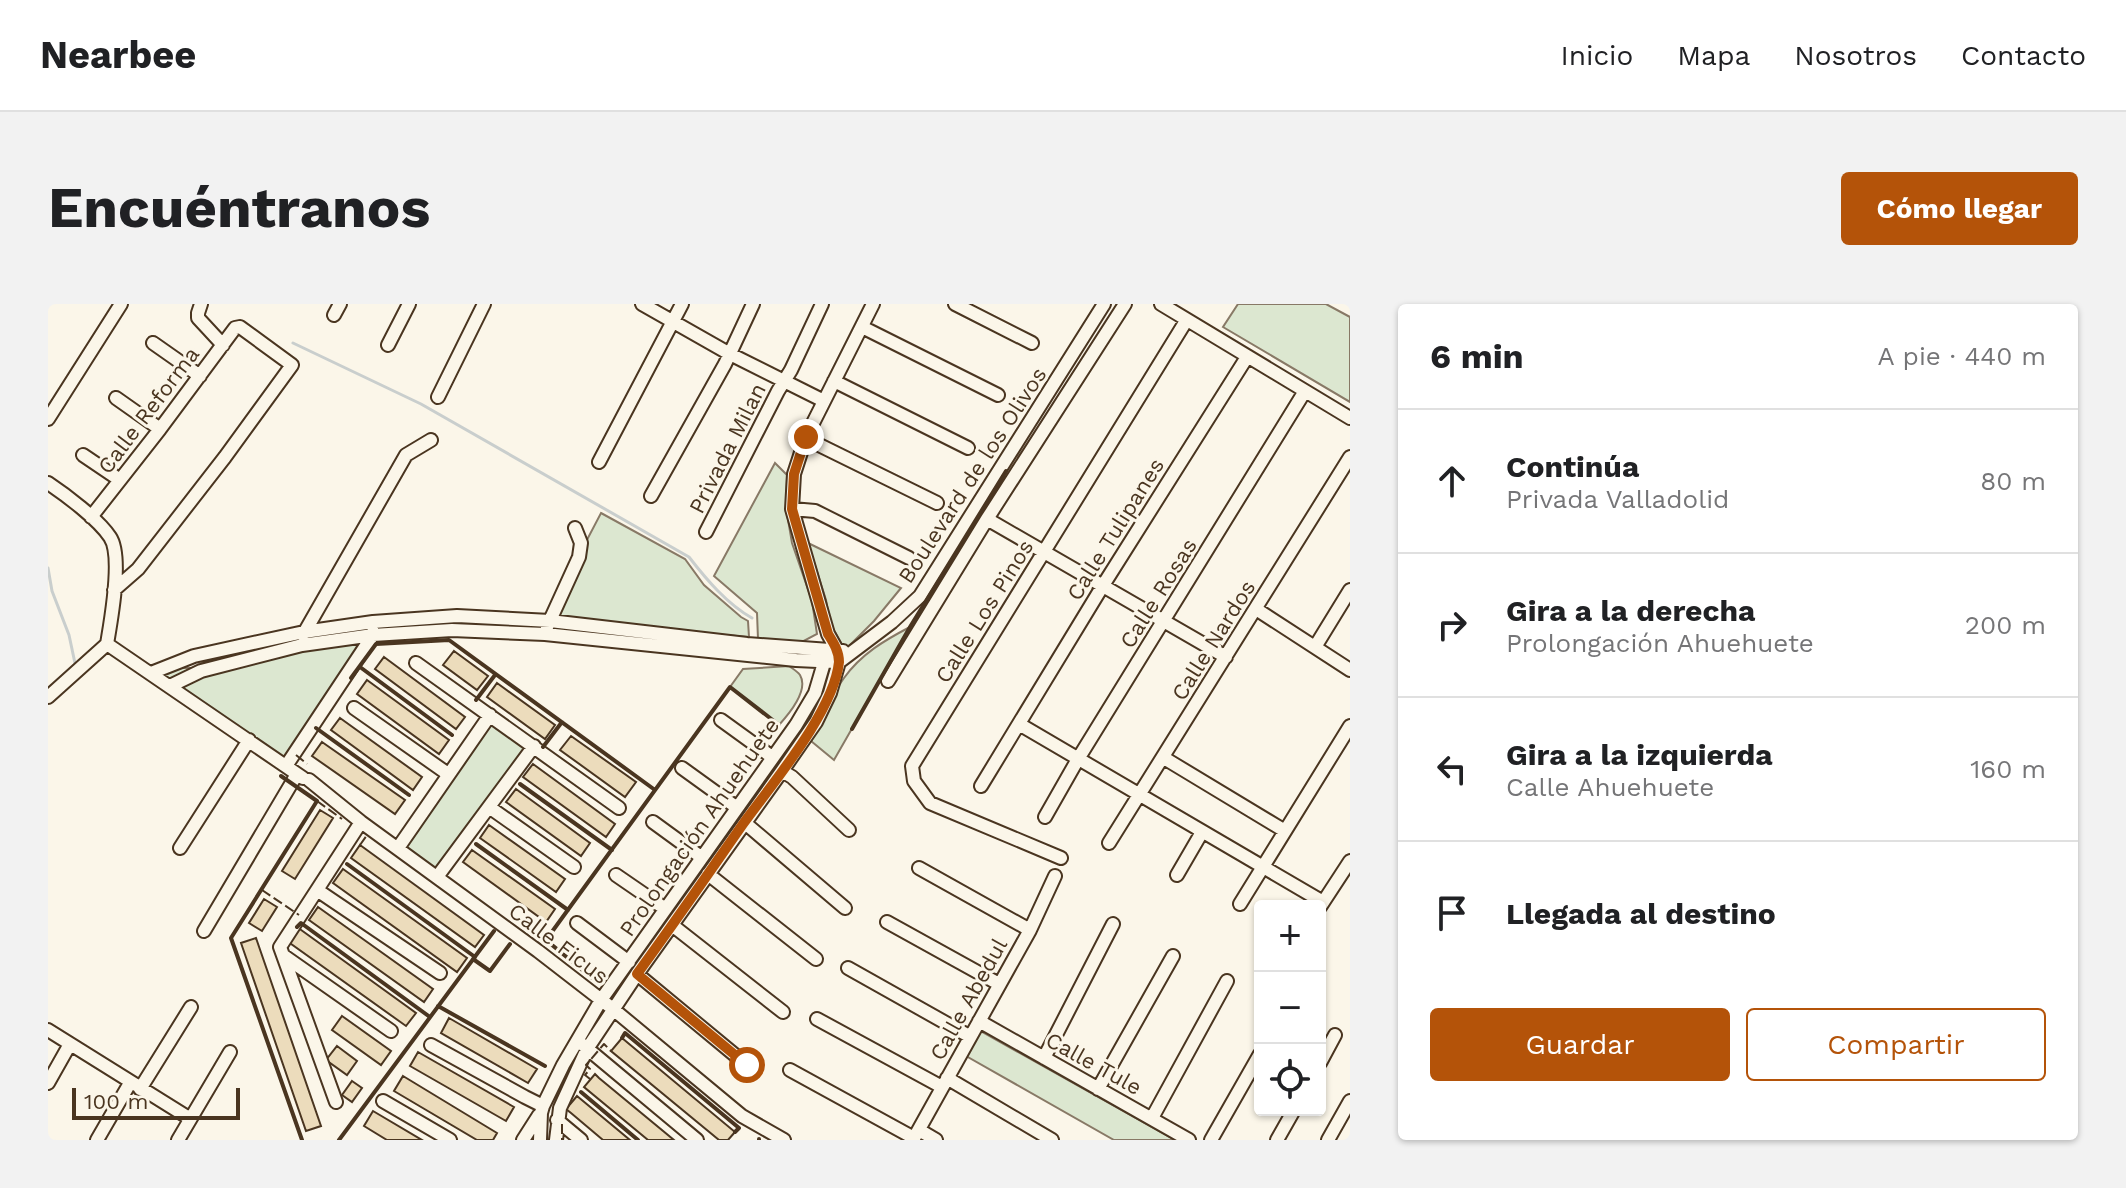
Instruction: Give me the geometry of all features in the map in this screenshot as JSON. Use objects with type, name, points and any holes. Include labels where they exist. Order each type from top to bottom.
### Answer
[{"type":"street","points":[[48,419],[121,304]]},
{"type":"street","points":[[201,304],[198,318],[223,345]]},
{"type":"street","points":[[388,345],[409,304]]},
{"type":"street","points":[[438,397],[484,304]]},
{"type":"street","points":[[642,304],[730,354],[824,401]]},
{"type":"street","points":[[599,462],[682,304]]},
{"type":"street","points":[[651,496],[730,354],[753,304]]},
{"type":"street","name":"Privada Milan","points":[[706,532],[822,304]]},
{"type":"street","points":[[151,673],[194,656],[373,629],[547,627],[832,656],[792,509],[794,474],[806,437],[873,304]]},
{"type":"street","points":[[955,304],[1032,343]]},
{"type":"street","name":"Boulevard de los Olivos","points":[[832,656],[846,658],[920,596],[1104,304]]},
{"type":"street","points":[[888,681],[987,519],[1125,304]]},
{"type":"street","points":[[1161,304],[1350,418]]},
{"type":"street","name":"Calle Los Pinos","points":[[1061,858],[930,803],[914,781],[912,766],[1186,321]]},
{"type":"street","name":"Calle Reforma","points":[[91,517],[238,326],[292,365],[138,569],[114,590]]},
{"type":"street","points":[[862,327],[998,395]]},
{"type":"street","points":[[153,343],[200,376]]},
{"type":"street","name":"Calle Tulipanes","points":[[981,786],[1247,357]]},
{"type":"street","points":[[834,381],[968,448]]},
{"type":"street","name":"Calle Rosas","points":[[1045,817],[1305,391]]},
{"type":"street","points":[[116,398],[160,429]]},
{"type":"street","points":[[806,437],[937,503]]},
{"type":"street","points":[[170,686],[201,671],[303,639],[406,455],[431,440]]},
{"type":"street","points":[[83,455],[120,480]]},
{"type":"street","name":"Calle Nardos","points":[[1109,843],[1350,457]]},
{"type":"street","points":[[48,483],[91,517],[111,539],[116,559],[107,644],[48,697]]},
{"type":"street","points":[[792,509],[815,511],[909,558]]},
{"type":"street","points":[[987,519],[1226,657]]},
{"type":"street","points":[[547,627],[579,557],[581,543],[575,528]]},
{"type":"street","points":[[1315,647],[1350,590]]},
{"type":"street","points":[[1256,609],[1350,670]]},
{"type":"street","points":[[286,766],[373,629]]},
{"type":"street","name":"Calle Ficus","points":[[107,644],[303,777],[613,1009],[742,1116],[784,1140]]},
{"type":"street","name":"Prolongación Ahuehuete","points":[[556,1140],[560,1108],[601,1000],[796,725],[832,656]]},
{"type":"street","name":"Prolongación Ahuehuete","points":[[540,1140],[542,1109],[582,1045],[613,1009],[816,722],[830,693],[832,656]]},
{"type":"street","points":[[416,663],[619,808]]},
{"type":"street","points":[[354,708],[443,771]]},
{"type":"street","points":[[398,848],[443,771],[485,712]]},
{"type":"street","points":[[721,720],[772,757]]},
{"type":"street","points":[[1019,724],[1316,900]]},
{"type":"street","points":[[1240,904],[1350,726]]},
{"type":"street","points":[[180,848],[249,740]]},
{"type":"street","points":[[437,877],[493,810],[538,749]]},
{"type":"street","points":[[1164,758],[1285,831]]},
{"type":"street","points":[[682,768],[736,807]]},
{"type":"street","points":[[782,771],[849,830]]},
{"type":"street","points":[[204,931],[303,777]]},
{"type":"street","points":[[493,810],[574,867]]},
{"type":"street","points":[[336,1102],[280,947],[361,822]]},
{"type":"street","points":[[653,822],[701,857]]},
{"type":"street","points":[[745,823],[845,908]]},
{"type":"street","points":[[1177,875],[1202,832]]},
{"type":"street","points":[[1326,900],[1344,883],[1350,861]]},
{"type":"street","points":[[919,868],[1030,930]]},
{"type":"street","points":[[708,874],[816,959]]},
{"type":"street","points":[[616,875],[664,908]]},
{"type":"street","name":"Calle Abedul","points":[[915,1136],[1030,930],[1055,876]]},
{"type":"street","points":[[319,891],[440,973]]},
{"type":"street","points":[[887,922],[999,984]]},
{"type":"street","points":[[577,923],[629,962]]},
{"type":"street","points":[[1044,1058],[1113,924]]},
{"type":"street","points":[[672,925],[783,1012]]},
{"type":"street","points":[[284,956],[391,1031]]},
{"type":"street","points":[[1098,1089],[1173,956]]},
{"type":"street","points":[[848,968],[969,1036]]},
{"type":"street","points":[[637,974],[747,1065]]},
{"type":"street","points":[[1152,1118],[1227,981]]},
{"type":"street","points":[[97,1140],[191,1007]]},
{"type":"street","points":[[817,1019],[1052,1140]]},
{"type":"street","name":"Calle Tule","points":[[979,1021],[1189,1140]]},
{"type":"street","points":[[48,1030],[189,1118]]},
{"type":"street","points":[[1326,1052],[1335,1035]]},
{"type":"street","points":[[48,1083],[70,1044]]},
{"type":"street","points":[[431,1045],[542,1109],[523,1140]]},
{"type":"street","points":[[582,1045],[697,1140]]},
{"type":"street","points":[[178,1140],[230,1052]]},
{"type":"street","points":[[1211,1140],[1254,1065]]},
{"type":"street","points":[[790,1070],[915,1136],[936,1140]]},
{"type":"street","points":[[383,1101],[450,1140]]},
{"type":"street","points":[[1328,1140],[1350,1101]]},
{"type":"street","points":[[1277,1140],[1291,1116]]},
{"type":"street","points":[[560,1122],[581,1140]]},
{"type":"green space","points":[[1238,304],[1326,304],[1350,317],[1350,402],[1223,327]]},
{"type":"green space","points":[[775,463],[787,475],[786,508],[792,543],[812,601],[817,634],[798,644],[758,639],[757,613],[714,576]]},
{"type":"green space","points":[[601,513],[685,559],[704,585],[748,621],[749,637],[545,620]]},
{"type":"green space","points":[[808,543],[901,588],[845,650],[830,623]]},
{"type":"green space","points":[[910,627],[834,760],[811,741],[835,692],[851,669],[866,655]]},
{"type":"green space","points":[[373,635],[288,761],[145,668],[192,668],[302,645]]},
{"type":"green space","points":[[789,666],[800,675],[802,688],[797,702],[779,725],[730,687],[743,669]]},
{"type":"green space","points":[[489,716],[533,747],[440,873],[401,844]]},
{"type":"green space","points":[[975,1028],[1175,1140],[1114,1140],[959,1052]]},
{"type":"building","points":[[454,651],[488,676],[477,690],[443,665]]},
{"type":"building","points":[[384,657],[465,717],[456,729],[375,669]]},
{"type":"building","points":[[367,680],[449,740],[439,754],[357,694]]},
{"type":"building","points":[[497,683],[555,725],[545,739],[487,697]]},
{"type":"building","points":[[340,718],[422,777],[413,790],[331,730]]},
{"type":"building","points":[[571,736],[636,782],[625,797],[560,750]]},
{"type":"building","points":[[322,742],[405,800],[395,814],[312,756]]},
{"type":"building","points":[[533,764],[615,824],[606,837],[523,777]]},
{"type":"building","points":[[516,789],[590,843],[581,856],[506,802]]},
{"type":"building","points":[[320,810],[333,818],[295,879],[282,871]]},
{"type":"building","points":[[489,825],[565,879],[556,892],[480,838]]},
{"type":"building","points":[[360,845],[484,935],[475,947],[351,858]]},
{"type":"building","points":[[472,850],[555,909],[546,922],[463,862]]},
{"type":"building","points":[[343,869],[467,958],[457,972],[333,883]]},
{"type":"building","points":[[264,899],[277,907],[262,931],[249,923]]},
{"type":"building","points":[[318,907],[433,989],[424,1002],[309,920]]},
{"type":"building","points":[[297,927],[416,1013],[406,1026],[287,941]]},
{"type":"building","points":[[256,938],[321,1126],[306,1131],[241,943]]},
{"type":"building","points":[[342,1016],[391,1051],[381,1065],[332,1030]]},
{"type":"building","points":[[449,1018],[537,1069],[528,1083],[441,1033]]},
{"type":"building","points":[[622,1038],[735,1132],[728,1140],[719,1140],[611,1051]]},
{"type":"building","points":[[337,1046],[357,1061],[347,1075],[326,1060]]},
{"type":"building","points":[[418,1052],[514,1107],[506,1121],[410,1066]]},
{"type":"building","points":[[595,1074],[674,1140],[648,1140],[584,1087]]},
{"type":"building","points":[[403,1076],[497,1133],[493,1140],[477,1140],[394,1091]]},
{"type":"building","points":[[352,1081],[362,1088],[352,1102],[342,1095]]},
{"type":"building","points":[[577,1096],[630,1140],[603,1140],[566,1109]]},
{"type":"building","points":[[373,1111],[422,1140],[387,1140],[364,1126]]},
{"type":"waterway","points":[[293,343],[421,404],[689,557],[726,598],[752,618]]},
{"type":"waterway","points":[[48,568],[76,668]]},
{"type":"fence","points":[[296,755],[307,764]]},
{"type":"fence","points":[[317,801],[342,819]]},
{"type":"fence","points":[[360,845],[367,835]]},
{"type":"fence","points":[[262,890],[299,915]]},
{"type":"fence","points":[[590,1079],[585,1075],[590,1069],[586,1065],[604,1044],[611,1051]]},
{"type":"fence","points":[[562,1124],[562,1140]]},
{"type":"wall","points":[[852,729],[910,627],[1006,471]]},
{"type":"wall","points":[[351,678],[376,644],[449,640],[655,790]]},
{"type":"wall","points":[[360,667],[452,735]]},
{"type":"wall","points":[[476,700],[495,675]]},
{"type":"wall","points":[[592,978],[546,940],[730,687],[779,725]]},
{"type":"wall","points":[[543,747],[562,722]]},
{"type":"wall","points":[[316,728],[409,795]]},
{"type":"wall","points":[[281,776],[317,801],[231,938],[302,1140]]},
{"type":"wall","points":[[520,784],[612,850]]},
{"type":"wall","points":[[476,844],[568,910]]},
{"type":"wall","points":[[347,864],[475,957]]},
{"type":"wall","points":[[297,927],[301,923],[430,1017]]},
{"type":"wall","points":[[339,1140],[494,931]]},
{"type":"wall","points":[[473,959],[490,971],[510,944]]},
{"type":"wall","points":[[438,1006],[545,1066]]},
{"type":"wall","points":[[622,1038],[625,1033],[739,1128],[735,1132]]},
{"type":"wall","points":[[581,1092],[638,1140]]},
{"type":"route","points":[[747,1065],[637,974],[816,722],[830,693],[839,662],[838,652],[828,634],[792,509],[794,474],[806,437]]}]
